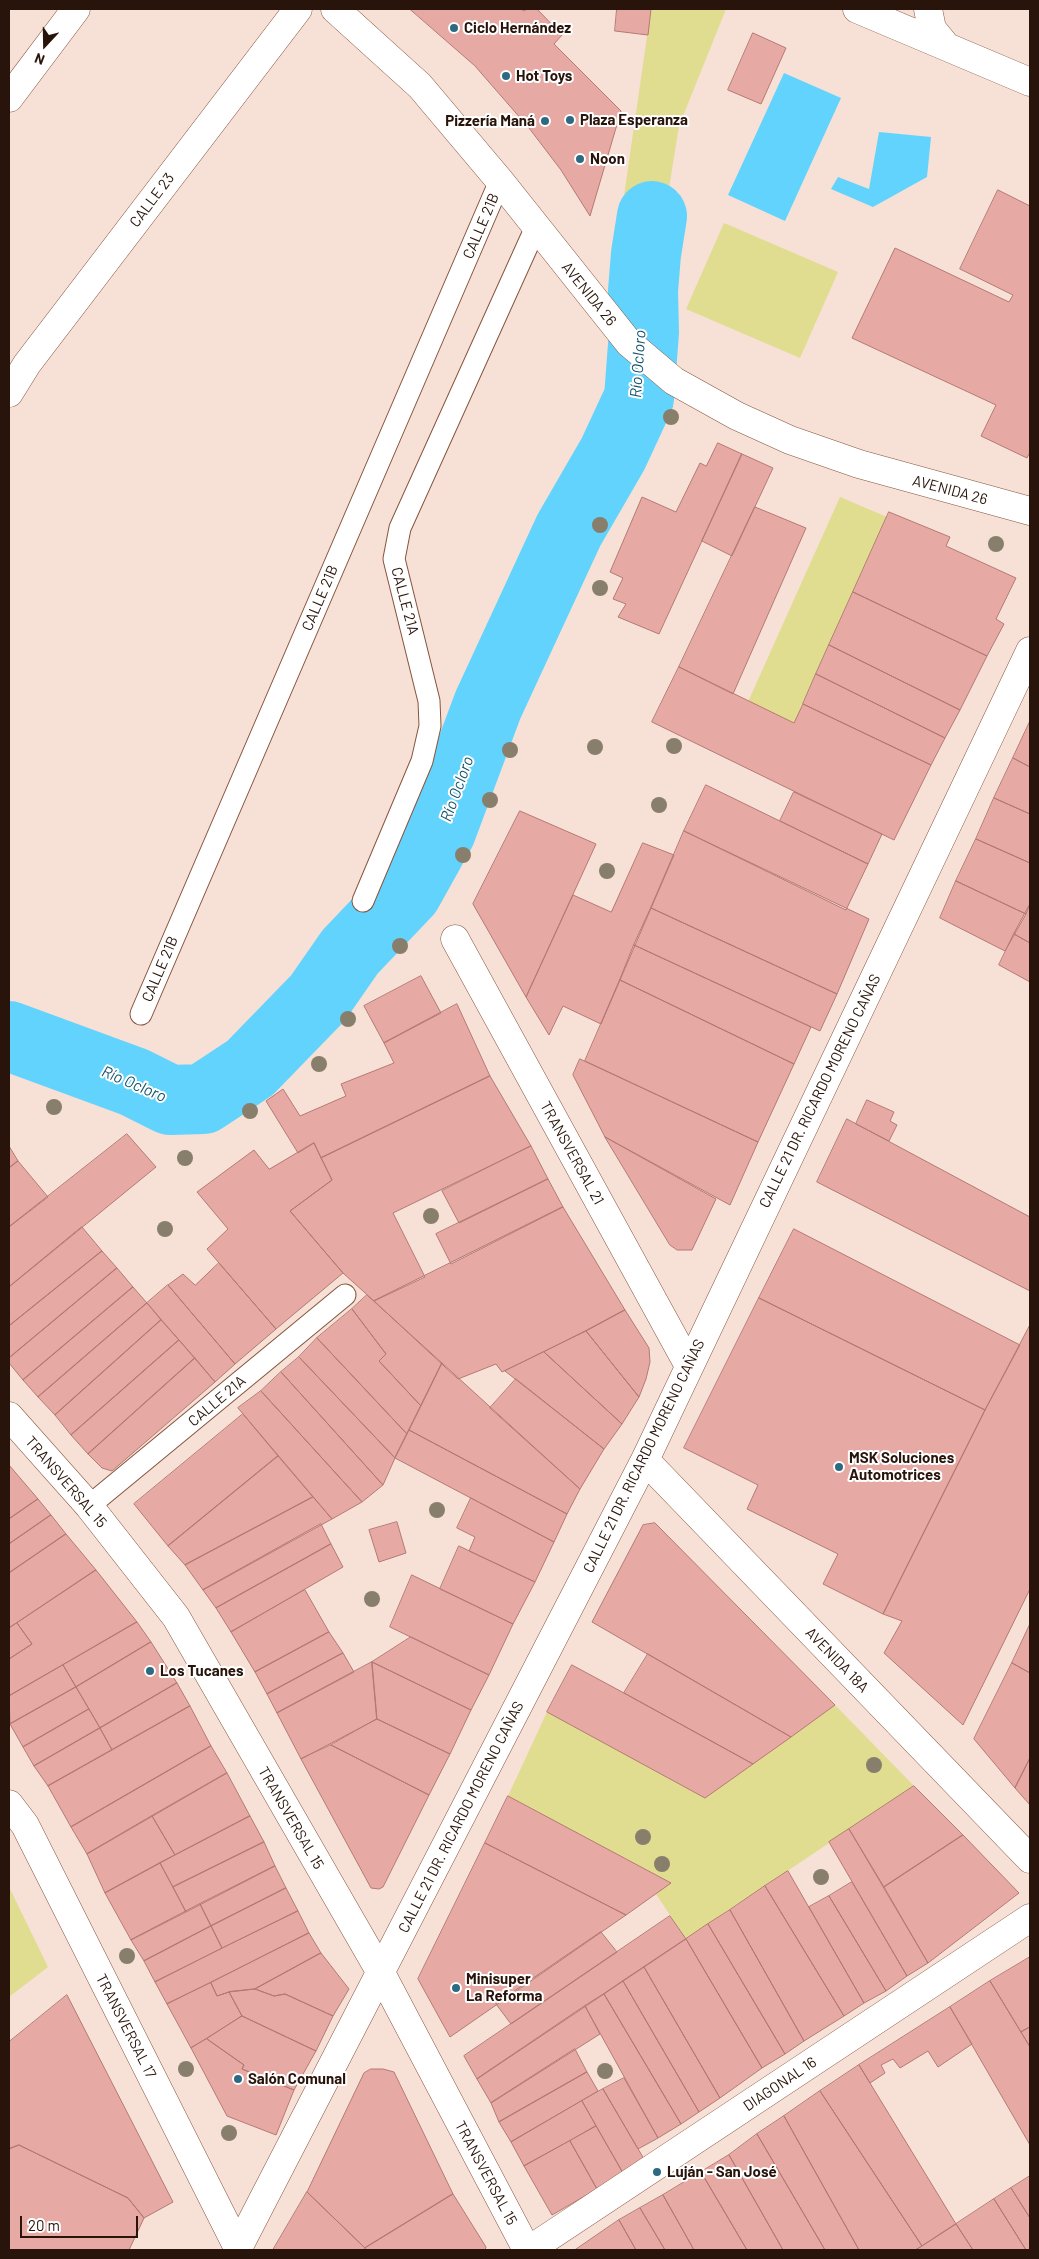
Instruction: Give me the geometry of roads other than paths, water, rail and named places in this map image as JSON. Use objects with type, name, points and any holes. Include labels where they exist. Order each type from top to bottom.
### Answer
[{"type":"street","points":[[9,98],[76,9]]},
{"type":"street","name":"CALLE 23","points":[[9,393],[33,356],[298,9]]},
{"type":"street","name":"AVENIDA 26","points":[[335,9],[420,86],[500,181],[629,344],[674,381],[737,416],[790,440],[859,464],[1030,511]]},
{"type":"street","points":[[858,9],[1030,82]]},
{"type":"street","points":[[928,9],[932,29],[946,46]]},
{"type":"street","name":"CALLE 21 DR. RICARDO MORENO CAÑAS","points":[[238,2249],[645,1460],[1030,651]]},
{"type":"street","name":"TRANSVERSAL 21","points":[[455,939],[689,1366]]},
{"type":"street","name":"TRANSVERSAL 15","points":[[9,1416],[89,1506],[176,1617],[381,1973],[528,2250]]},
{"type":"street","name":"AVENIDA 18A","points":[[645,1460],[1030,1859]]},
{"type":"street","name":"TRANSVERSAL 17","points":[[9,1804],[25,1826],[238,2249]]},
{"type":"street","name":"DIAGONAL 16","points":[[528,2250],[1030,1918]]},
{"type":"lane","name":"CALLE 21B","points":[[141,1014],[500,181]]},
{"type":"lane","name":"CALLE 21A","points":[[363,901],[422,762],[430,726],[426,683],[394,559],[400,528],[536,227]]},
{"type":"lane","name":"CALLE 21A","points":[[89,1506],[346,1295]]},
{"type":"water","points":[[784,73],[841,98],[785,221],[728,195]]},
{"type":"water","points":[[879,132],[931,137],[927,177],[873,207],[831,189],[838,177],[869,189]]},
{"type":"waterway","name":"Río Ocloro","points":[[9,1036],[134,1082],[170,1100],[203,1099],[250,1068],[318,998],[350,952],[407,892],[441,831],[488,705],[569,530],[613,454],[639,398],[644,332],[643,291],[652,216]]},
{"type":"place","name":"Ciclo Hernández","points":[[454,28]]},
{"type":"place","name":"Hot Toys","points":[[506,76]]},
{"type":"place","name":"Plaza Esperanza","points":[[570,120]]},
{"type":"place","name":"Pizzería Maná","points":[[545,121]]},
{"type":"place","name":"Noon","points":[[580,159]]},
{"type":"place","name":"MSK Soluciones Automotrices","points":[[839,1467]]},
{"type":"place","name":"Los Tucanes","points":[[150,1671]]},
{"type":"place","name":"Minisuper La Reforma","points":[[456,1988]]},
{"type":"place","name":"Salón Comunal","points":[[238,2079]]},
{"type":"place","name":"Luján - San José","points":[[657,2172]]}]
